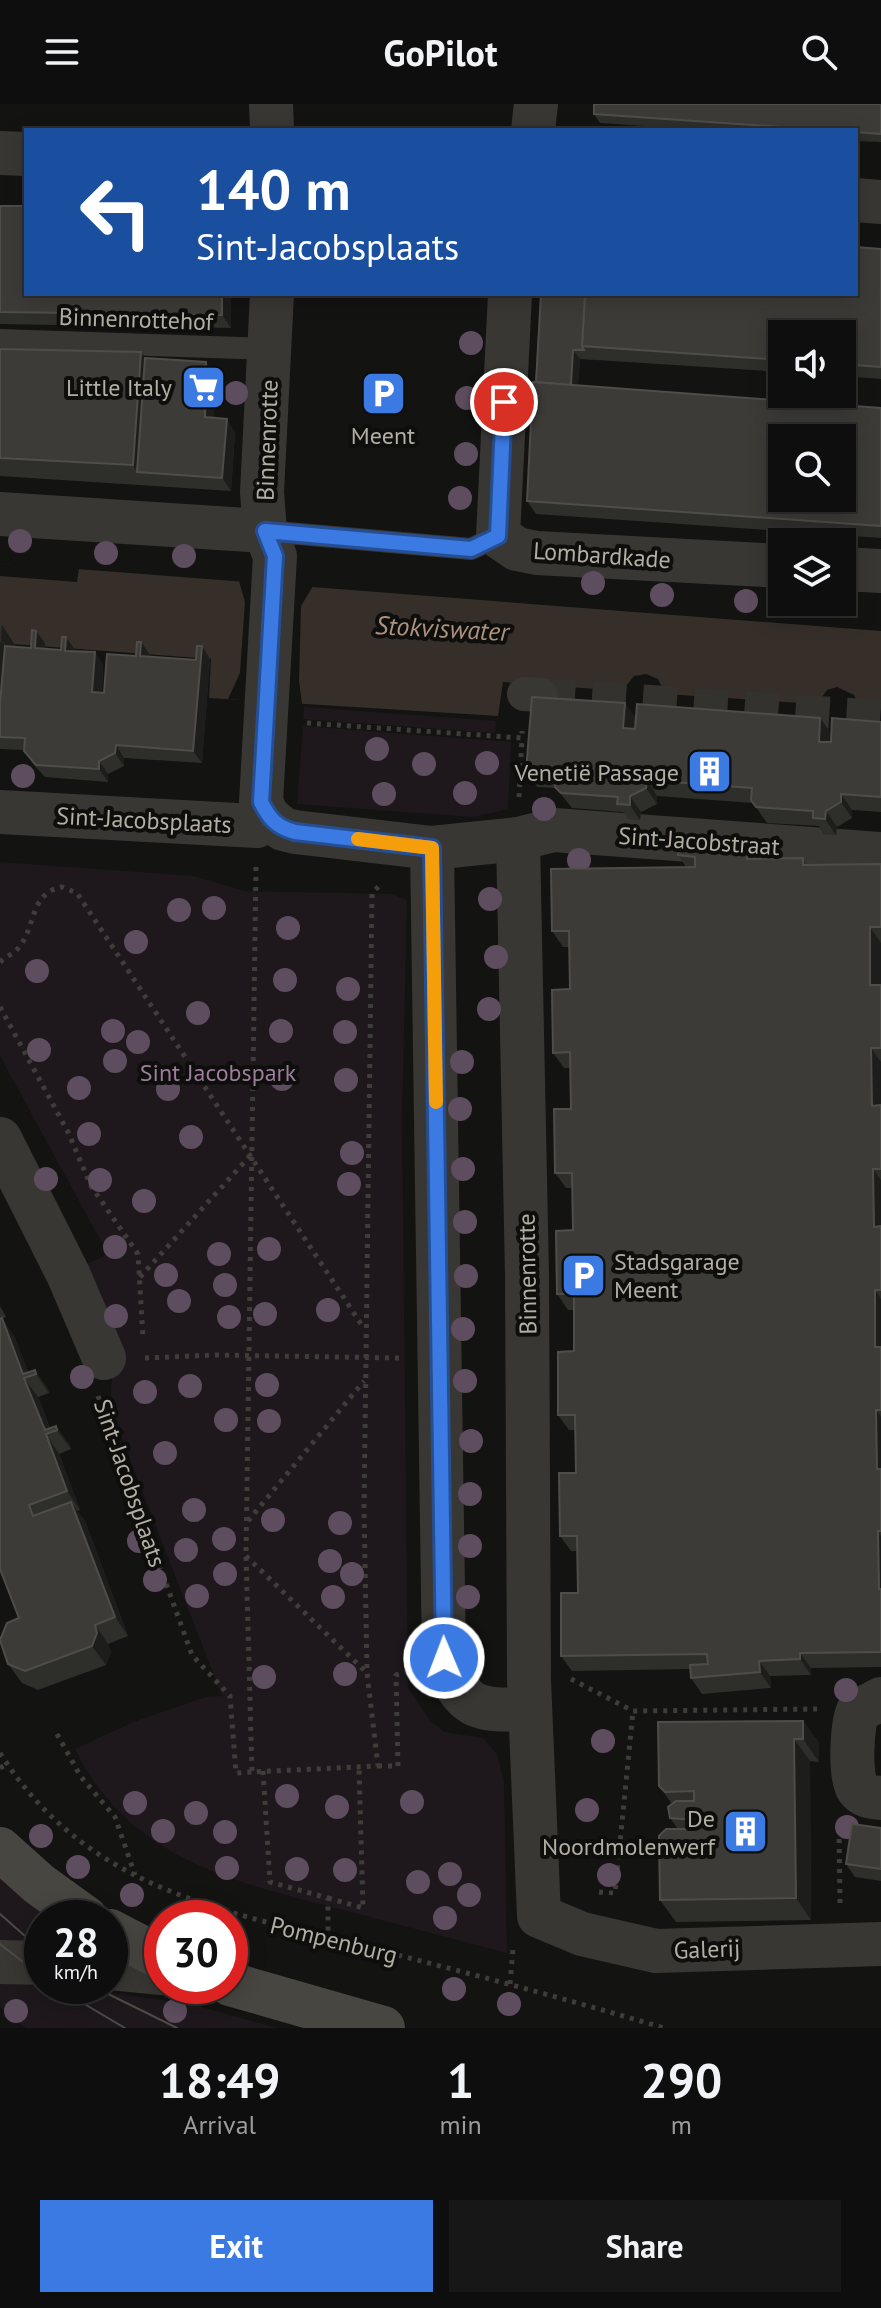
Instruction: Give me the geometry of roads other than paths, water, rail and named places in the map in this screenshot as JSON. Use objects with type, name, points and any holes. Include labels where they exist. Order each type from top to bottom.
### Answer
[{"type":"main road","points":[[0,1849],[61,1900]]},
{"type":"main road","points":[[248,1989],[383,2028]]},
{"type":"street","points":[[271,104],[272,128]]},
{"type":"street","points":[[533,128],[536,104]]},
{"type":"street","points":[[0,153],[24,154]]},
{"type":"street","points":[[858,200],[881,202]]},
{"type":"street","name":"Binnenrotte","points":[[262,822],[275,556],[265,531],[262,492],[272,296]]},
{"type":"street","points":[[498,536],[510,296]]},
{"type":"street","name":"Lombardkade","points":[[0,514],[265,531]]},
{"type":"street","name":"Lombardkade","points":[[498,536],[517,549],[537,553],[768,565]]},
{"type":"street","points":[[856,570],[881,571]]},
{"type":"street","name":"Sint-Jacobsplaats","points":[[0,812],[262,822],[295,832],[432,848],[518,839]]},
{"type":"street","name":"Sint-Jacobstraat","points":[[518,839],[554,830],[881,854]]},
{"type":"street","name":"Binnenrotte","points":[[518,839],[527,1275],[529,1694],[538,1898]]},
{"type":"street","points":[[432,848],[444,1658],[456,1690],[486,1711],[529,1694]]},
{"type":"street","points":[[0,1139],[69,1276],[124,1358]]},
{"type":"street","points":[[869,1705],[853,1728],[853,1777],[869,1794]]},
{"type":"street","name":"Galerij","points":[[538,1898],[582,1934],[656,1951],[860,1944]]},
{"type":"street","points":[[0,1962],[24,1963]]},
{"type":"lane","name":"Binnenrottehof","points":[[0,340],[271,349]]},
{"type":"lane","name":"Lombardkade","points":[[265,531],[471,549],[498,536]]},
{"type":"water","name":"Stokviswater","points":[[0,563],[881,631],[881,710],[860,708],[854,695],[837,687],[827,690],[817,704],[665,694],[658,679],[646,674],[634,676],[622,691],[503,682],[498,716],[209,698],[211,659],[0,643]]},
{"type":"tunnel","points":[[541,695],[881,717]]},
{"type":"tram line","points":[[0,1914],[24,1935]]},
{"type":"tram line","points":[[0,1944],[24,1963]]},
{"type":"tram line","points":[[84,2004],[125,2028]]},
{"type":"tram line","points":[[128,2004],[177,2028]]},
{"type":"place","name":"Little Italy","points":[[203,387]]},
{"type":"place","name":"Meent","points":[[383,393]]},
{"type":"place","name":"Venetië Passage","points":[[710,772]]},
{"type":"place","name":"Stadsgarage Meent","points":[[583,1275]]},
{"type":"place","name":"De Noordmolenwerf","points":[[746,1832]]},
{"type":"park label","name":"Sint Jacobspark","points":[[218,1072]]}]
